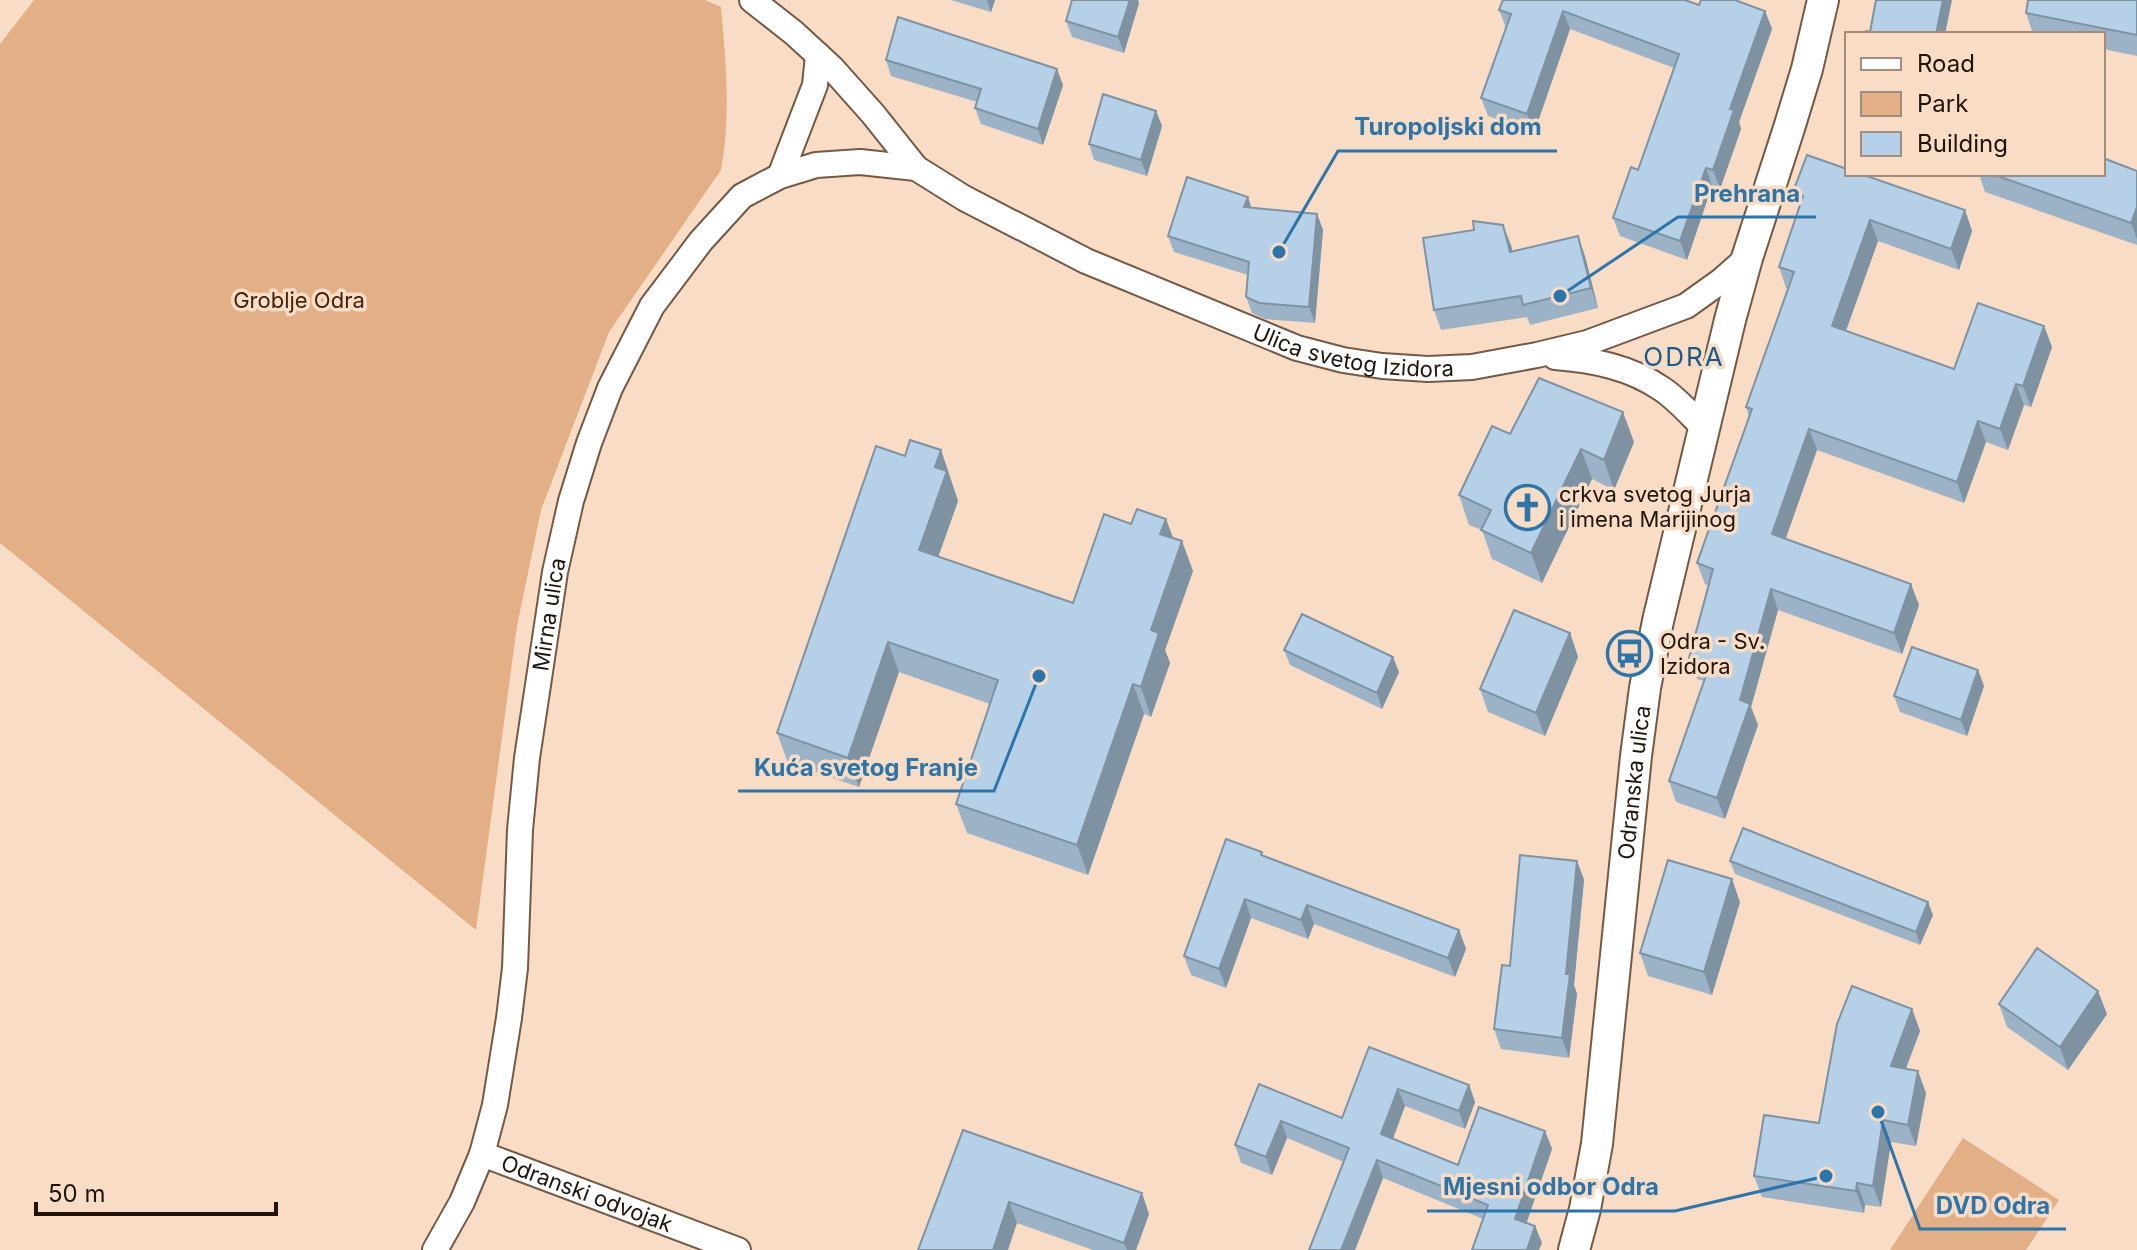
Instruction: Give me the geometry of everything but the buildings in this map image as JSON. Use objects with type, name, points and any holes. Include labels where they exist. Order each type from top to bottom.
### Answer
[{"type":"street","points":[[752,0],[832,68],[916,168]]},
{"type":"street","name":"Odranska ulica","points":[[1574,1250],[1597,1144],[1631,802],[1645,688],[1658,621],[1703,427],[1747,258],[1807,69],[1823,0]]},
{"type":"street","points":[[780,176],[815,85],[818,55]]},
{"type":"street","name":"Mirna ulica","points":[[435,1250],[462,1202],[482,1154],[495,1105],[515,968],[520,830],[527,758],[555,572],[571,501],[610,388],[652,306],[701,241],[742,196],[780,176],[816,165],[860,162],[916,168]]},
{"type":"street","name":"Ulica svetog Izidora","points":[[916,168],[964,198],[1086,261],[1297,348],[1382,366],[1428,369],[1472,367],[1587,343],[1686,306],[1747,258]]},
{"type":"street","points":[[1537,355],[1587,360],[1631,373],[1662,389],[1703,427]]},
{"type":"street","name":"Odranski odvojak","points":[[482,1154],[738,1250]]},
{"type":"green space","name":"Groblje Odra","points":[[34,0],[705,0],[721,7],[727,109],[721,170],[609,332],[541,510],[517,626],[476,930],[0,543],[0,44]]},
{"type":"green space","points":[[1963,1138],[2059,1200],[2026,1250],[1890,1250]]},
{"type":"place","name":"Turopoljski dom","points":[[1279,252]]},
{"type":"place","name":"Prehrana","points":[[1560,296]]},
{"type":"place","name":"crkva svetog Jurja i imena Marijinog","points":[[1528,507]]},
{"type":"place","name":"Odra - Sv. Izidora","points":[[1629,654]]},
{"type":"place","name":"Kuća svetog Franje","points":[[1039,676]]},
{"type":"place","name":"DVD Odra","points":[[1878,1112]]},
{"type":"place","name":"Mjesni odbor Odra","points":[[1826,1176]]},
{"type":"district","name":"ODRA","points":[[1684,357]]}]
